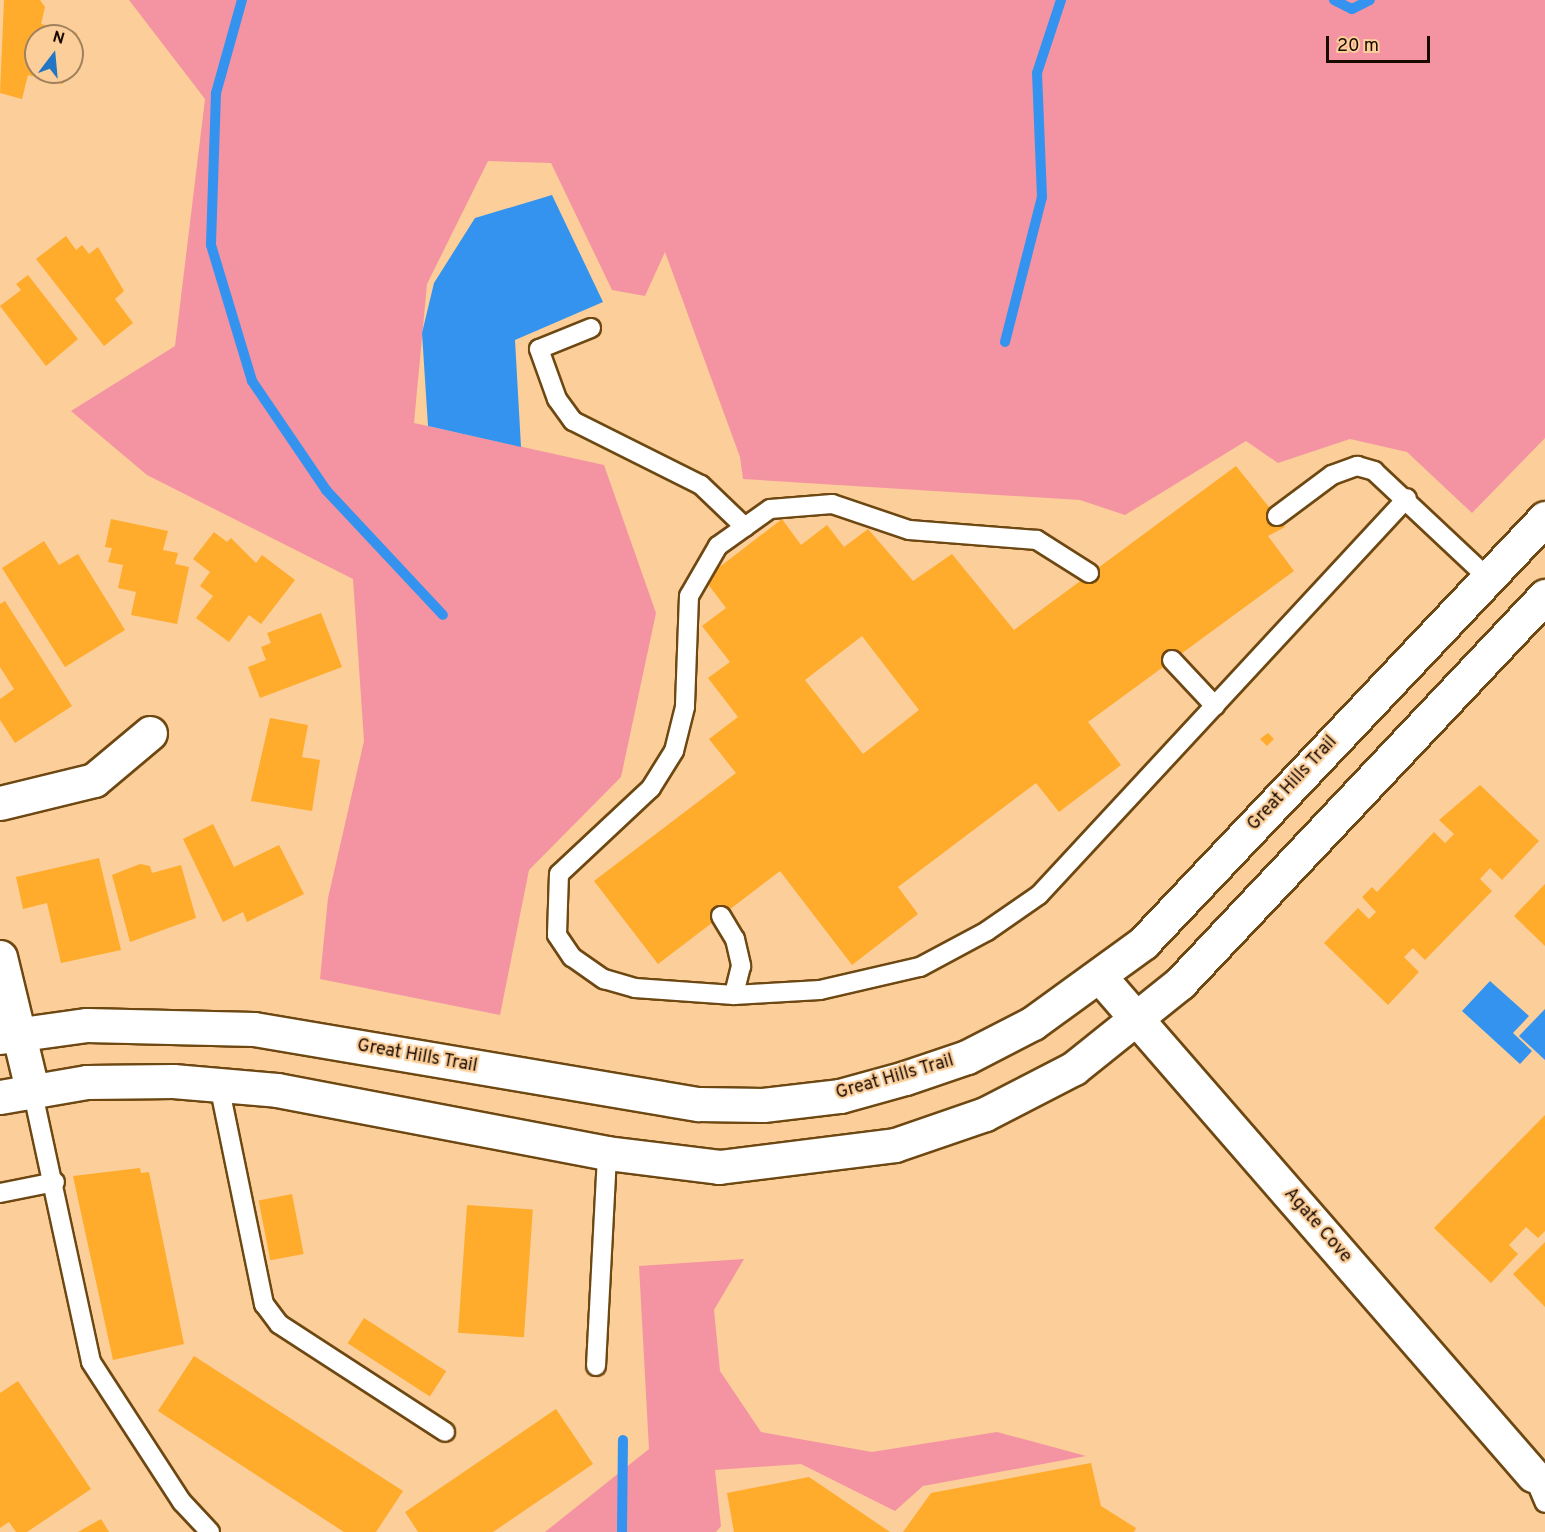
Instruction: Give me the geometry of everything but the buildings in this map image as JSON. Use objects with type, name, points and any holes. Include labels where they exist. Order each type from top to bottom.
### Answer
[{"type":"street","name":"Great Hills Trail","points":[[8,1035],[97,1025],[254,1029],[627,1094],[763,1105],[840,1096],[967,1057],[1033,1023],[1101,978],[1143,943],[1545,518]]},
{"type":"street","points":[[0,1097],[32,1089],[87,1082],[219,1085],[277,1090],[607,1154],[719,1167],[895,1145],[986,1114],[1064,1073],[1137,1019],[1180,983],[1545,596]]},
{"type":"street","points":[[0,803],[94,780],[150,733]]},
{"type":"street","points":[[0,957],[8,1035],[32,1089]]},
{"type":"street","name":"Agate Cove","points":[[1101,978],[1539,1489]]},
{"type":"lane","points":[[591,328],[539,349],[557,399],[573,421],[701,485],[745,527]]},
{"type":"lane","points":[[1277,516],[1332,475],[1357,466],[1374,471],[1407,498],[1488,578]]},
{"type":"lane","points":[[1089,573],[1037,540],[909,530],[832,504],[770,509],[718,546],[689,596],[685,707],[674,751],[651,788],[559,874],[555,908],[557,935],[572,957],[604,979],[635,988],[734,995],[820,990],[920,967],[987,931],[1039,895],[1407,498]]},
{"type":"lane","points":[[1172,660],[1215,706]]},
{"type":"lane","points":[[721,916],[735,939],[741,966],[734,995]]},
{"type":"lane","points":[[219,1085],[264,1304],[279,1324],[446,1432]]},
{"type":"lane","points":[[32,1089],[55,1182],[91,1362],[182,1502],[210,1532]]},
{"type":"lane","points":[[596,1366],[607,1154]]},
{"type":"lane","points":[[0,1193],[55,1182]]},
{"type":"shaded area","points":[[129,0],[1545,0],[1545,438],[1472,513],[1407,452],[1350,439],[1278,463],[1246,441],[1125,515],[1080,500],[743,479],[740,457],[665,252],[645,296],[612,290],[551,163],[488,161],[427,284],[414,423],[604,465],[656,613],[621,777],[529,870],[500,1015],[320,979],[328,898],[364,741],[353,579],[147,475],[71,411],[175,346],[205,99]]},
{"type":"shaded area","points":[[744,1259],[714,1310],[720,1371],[761,1432],[872,1452],[997,1432],[1086,1456],[923,1486],[895,1511],[801,1464],[715,1470],[721,1526],[716,1532],[545,1532],[649,1449],[639,1266]]},
{"type":"water","points":[[552,195],[603,302],[515,340],[521,447],[428,426],[422,333],[434,283],[475,218]]},
{"type":"water","points":[[1490,981],[1529,1016],[1513,1033],[1532,1051],[1520,1064],[1462,1011]]},
{"type":"water","points":[[1545,1009],[1545,1060],[1519,1036]]},
{"type":"waterway","points":[[242,0],[216,93],[211,245],[252,381],[326,490],[443,615]]},
{"type":"waterway","points":[[1005,342],[1042,197],[1037,73],[1061,0]]},
{"type":"waterway","points":[[1334,0],[1352,9],[1370,0]]},
{"type":"waterway","points":[[622,1532],[623,1440]]}]
